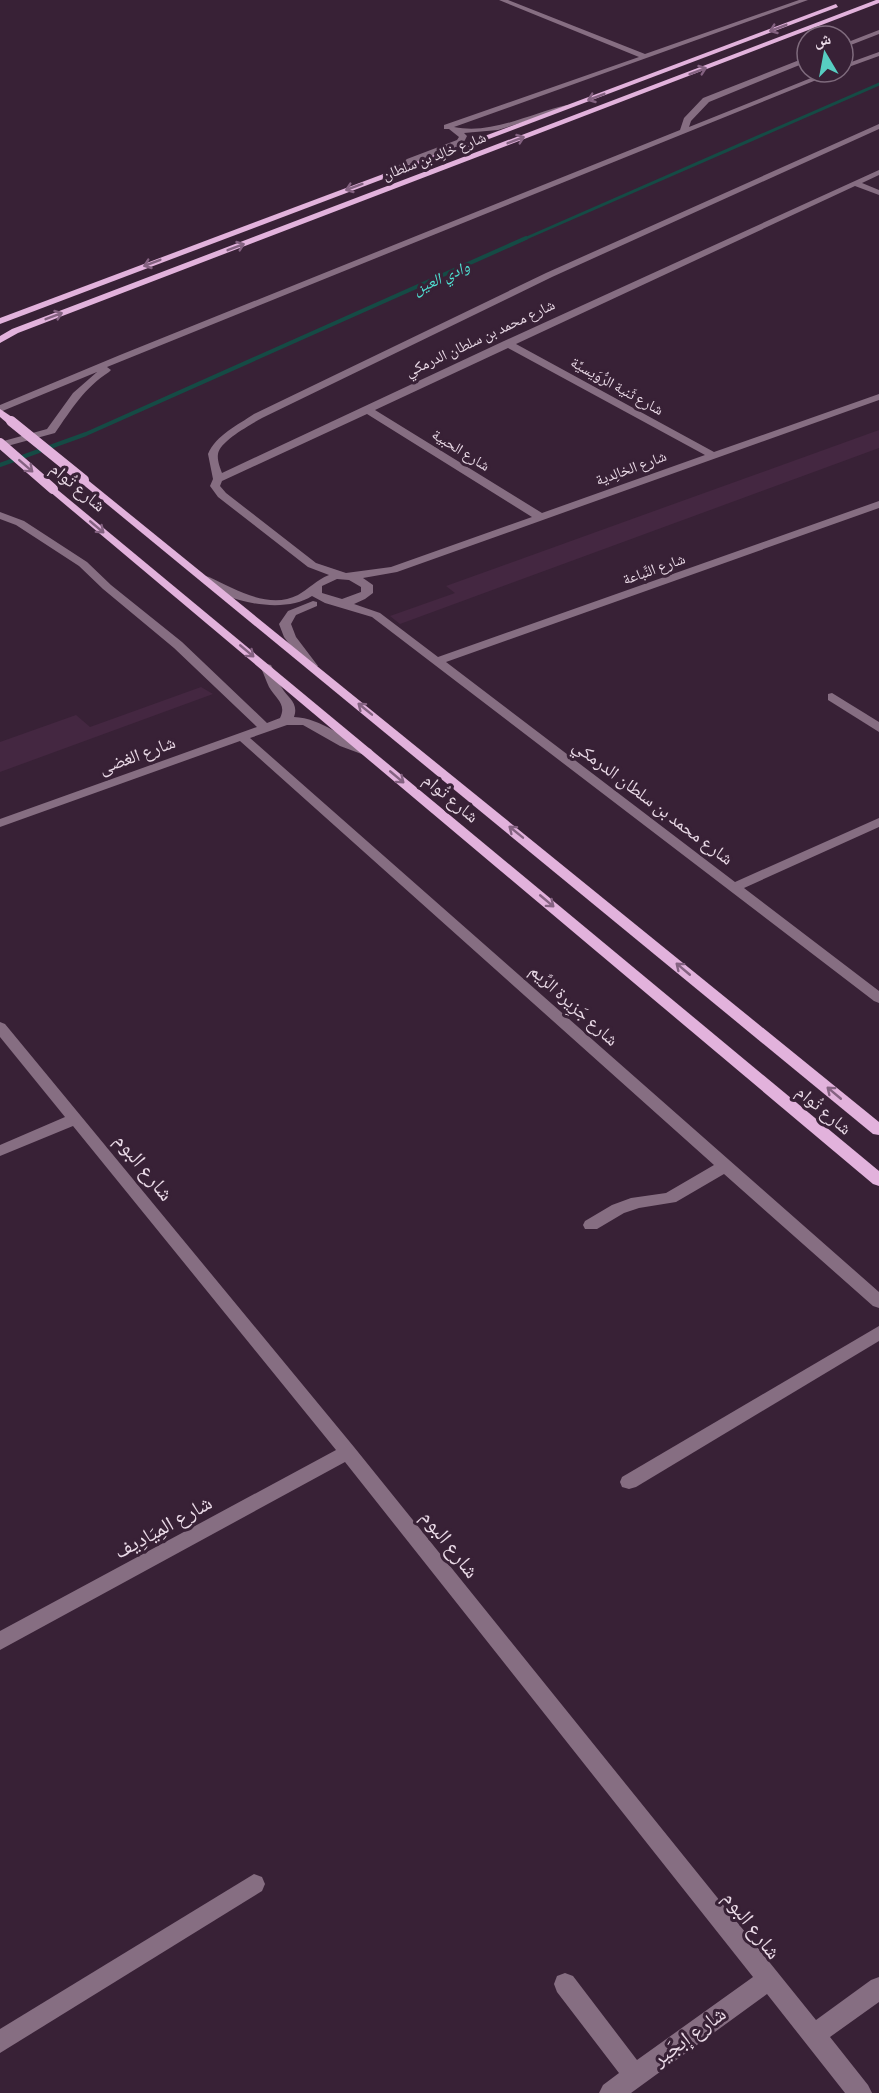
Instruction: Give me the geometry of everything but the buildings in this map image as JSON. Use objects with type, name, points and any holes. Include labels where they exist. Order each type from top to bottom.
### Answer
[{"type":"main road","points":[[829,20],[823,17],[865,0]]},
{"type":"main road","name":"شارع خالِد بن سلطان","points":[[0,340],[15,331],[879,1]]},
{"type":"main road","name":"شارع خالِد بن سلطان","points":[[0,321],[842,4]]},
{"type":"main road","name":"شارع تُوام","points":[[0,411],[879,1130]]},
{"type":"main road","name":"شارع تُوام","points":[[0,444],[879,1180]]},
{"type":"street","points":[[502,0],[646,57]]},
{"type":"street","points":[[567,107],[540,113],[490,131],[472,132],[447,127],[805,0]]},
{"type":"street","points":[[855,41],[879,32]]},
{"type":"street","points":[[855,63],[879,54]]},
{"type":"street","points":[[684,131],[687,120],[706,100],[795,64]]},
{"type":"street","points":[[0,411],[170,338],[802,84]]},
{"type":"street","points":[[376,615],[369,604],[364,581],[312,565],[216,490],[215,482],[218,479],[213,456],[216,447],[230,434],[258,416],[538,280],[879,126]]},
{"type":"street","points":[[396,172],[410,161],[460,142],[463,136],[455,130]]},
{"type":"street","name":"شارع محمد بن سلطان الدرمكي","points":[[218,479],[879,172]]},
{"type":"street","points":[[855,183],[879,193]]},
{"type":"street","points":[[0,444],[51,431],[76,395],[93,378],[170,338]]},
{"type":"street","name":"شارع ثَنية الرُّوَيسيَّة","points":[[507,343],[712,455]]},
{"type":"street","name":"شارع الخالِدية","points":[[316,586],[327,578],[393,570],[879,397]]},
{"type":"street","name":"شارع الحبية","points":[[366,409],[540,517]]},
{"type":"street","name":"شارع النَّباعة","points":[[438,661],[879,504]]},
{"type":"street","points":[[0,515],[20,523],[83,564],[107,587],[178,645],[265,728]]},
{"type":"street","points":[[312,565],[317,595],[335,602]]},
{"type":"street","name":"شارع الخالِدية","points":[[335,602],[352,601],[393,570]]},
{"type":"street","points":[[205,579],[241,597],[260,603],[292,601],[316,586]]},
{"type":"street","points":[[312,666],[290,637],[285,624],[286,618],[299,608],[335,602]]},
{"type":"street","name":"شارع محمد بن سلطان الدرمكي","points":[[335,602],[376,615],[879,998]]},
{"type":"street","points":[[267,668],[276,689],[290,705],[291,710],[285,721]]},
{"type":"street","points":[[832,698],[879,728]]},
{"type":"street","name":"شارع الغضى","points":[[0,823],[285,721],[296,720],[316,724],[338,740],[367,752]]},
{"type":"street","name":"شارع جَزِيرة الرِّيم","points":[[242,737],[879,1302]]},
{"type":"street","points":[[735,887],[879,822]]},
{"type":"street","name":"شارع البوم","points":[[0,1027],[348,1452],[860,2093]]},
{"type":"street","points":[[0,1151],[75,1119]]},
{"type":"street","points":[[591,1225],[618,1209],[637,1202],[670,1198],[725,1166]]},
{"type":"street","points":[[629,1482],[879,1333]]},
{"type":"street","name":"شارع المِيَادِيف","points":[[0,1641],[348,1452]]},
{"type":"street","points":[[0,2042],[254,1884]]},
{"type":"street","name":"شارع إبجَير","points":[[611,2093],[768,1980]]},
{"type":"street","points":[[565,1984],[635,2076]]},
{"type":"street","points":[[813,2036],[879,1988]]},
{"type":"shaded area","points":[[879,430],[879,448],[400,624],[390,616],[455,593],[446,586]]},
{"type":"shaded area","points":[[201,687],[213,694],[0,772],[0,742],[76,715],[90,727]]},
{"type":"waterway","name":"وادي العين","points":[[522,240],[879,84]]},
{"type":"waterway","name":"وادي العين","points":[[0,465],[86,434],[526,238]]}]
